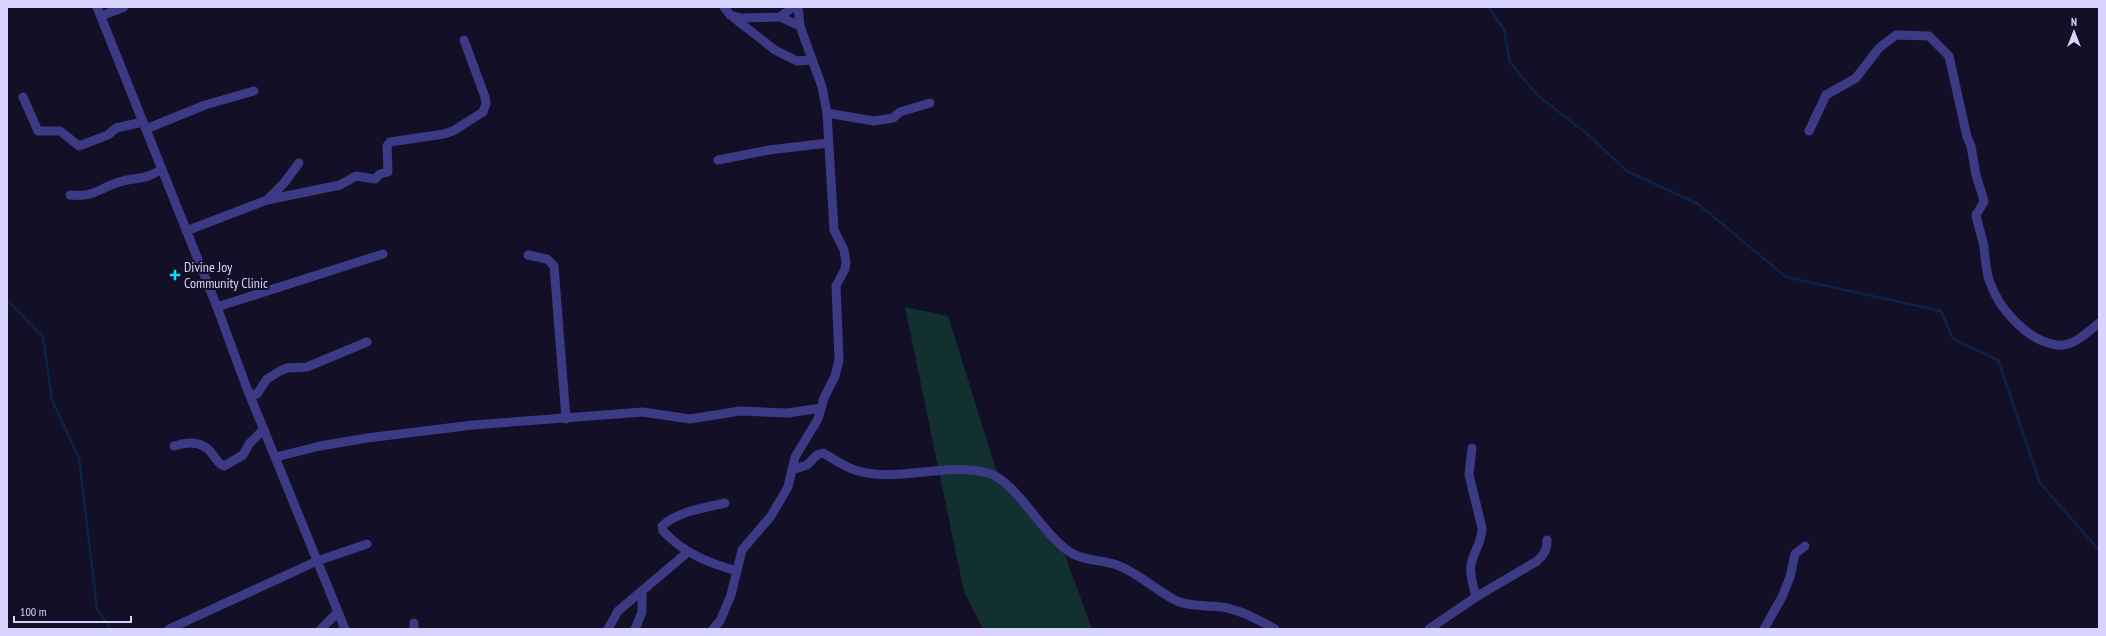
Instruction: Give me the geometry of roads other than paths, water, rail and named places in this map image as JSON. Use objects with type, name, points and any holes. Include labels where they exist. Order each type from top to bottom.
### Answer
[{"type":"street","points":[[97,7],[217,307],[250,395],[345,629]]},
{"type":"street","points":[[101,16],[124,7]]},
{"type":"street","points":[[724,7],[726,12],[775,50],[797,61],[812,60]]},
{"type":"street","points":[[734,18],[770,18],[780,16],[793,7]]},
{"type":"street","points":[[713,629],[720,621],[731,595],[742,550],[771,516],[785,493],[795,457],[803,441],[816,422],[837,367],[839,348],[836,286],[845,269],[846,262],[844,250],[834,230],[827,113],[822,87],[800,26],[798,7]]},
{"type":"street","points":[[780,16],[800,26]]},
{"type":"street","points":[[1809,131],[1826,95],[1856,78],[1879,48],[1896,35],[1929,36],[1949,56],[1967,137],[1971,146],[1976,175],[1983,196],[1984,202],[1976,215],[1983,244],[1988,279],[1997,298],[2013,319],[2032,336],[2058,345],[2079,340],[2099,323]]},
{"type":"street","points":[[186,231],[266,200],[340,185],[356,176],[375,179],[380,174],[388,172],[387,146],[390,142],[444,134],[454,131],[483,112],[486,104],[485,97],[464,40]]},
{"type":"street","points":[[23,97],[38,131],[60,131],[79,146],[108,135],[116,128],[145,126],[205,105],[254,91]]},
{"type":"street","points":[[827,113],[874,121],[893,118],[900,112],[930,103]]},
{"type":"street","points":[[718,160],[769,150],[828,143]]},
{"type":"street","points":[[266,200],[284,183],[299,163]]},
{"type":"street","points":[[70,195],[88,195],[124,181],[146,178],[162,169]]},
{"type":"street","points":[[217,307],[383,254]]},
{"type":"street","points":[[528,255],[547,260],[554,266],[566,419]]},
{"type":"street","points":[[250,395],[257,394],[267,379],[280,371],[287,368],[308,366],[367,342]]},
{"type":"street","points":[[276,457],[320,446],[404,432],[647,412],[685,419],[697,419],[740,411],[788,413],[821,408]]},
{"type":"street","points":[[174,446],[192,442],[203,446],[210,450],[219,464],[224,466],[243,455],[249,444],[264,429]]},
{"type":"street","points":[[1472,448],[1469,475],[1479,514],[1482,537],[1470,569],[1476,597]]},
{"type":"street","points":[[792,470],[807,465],[817,455],[823,453],[836,462],[856,470],[875,473],[911,473],[958,469],[989,474],[1002,480],[1056,539],[1075,555],[1117,565],[1132,572],[1177,601],[1192,605],[1222,607],[1238,611],[1275,629]]},
{"type":"street","points":[[725,503],[686,513],[662,526],[663,531],[668,536],[701,560],[736,571]]},
{"type":"street","points":[[1429,629],[1476,597],[1537,561],[1543,556],[1547,549],[1547,540]]},
{"type":"street","points":[[169,629],[317,561],[367,544]]},
{"type":"street","points":[[1764,629],[1782,597],[1795,554],[1805,546]]},
{"type":"street","points":[[608,629],[618,611],[688,552]]},
{"type":"street","points":[[635,629],[642,612],[642,592]]},
{"type":"street","points":[[321,629],[338,612]]},
{"type":"waterway","points":[[1488,7],[1504,29],[1510,62],[1537,95],[1586,133],[1627,171],[1698,204],[1786,277],[1941,311],[1953,339],[1998,360],[2040,483],[2099,550]]},
{"type":"waterway","points":[[7,300],[43,337],[52,400],[79,458],[97,609],[111,629]]},
{"type":"place","name":"Divine Joy Community Clinic","points":[[175,275]]}]
